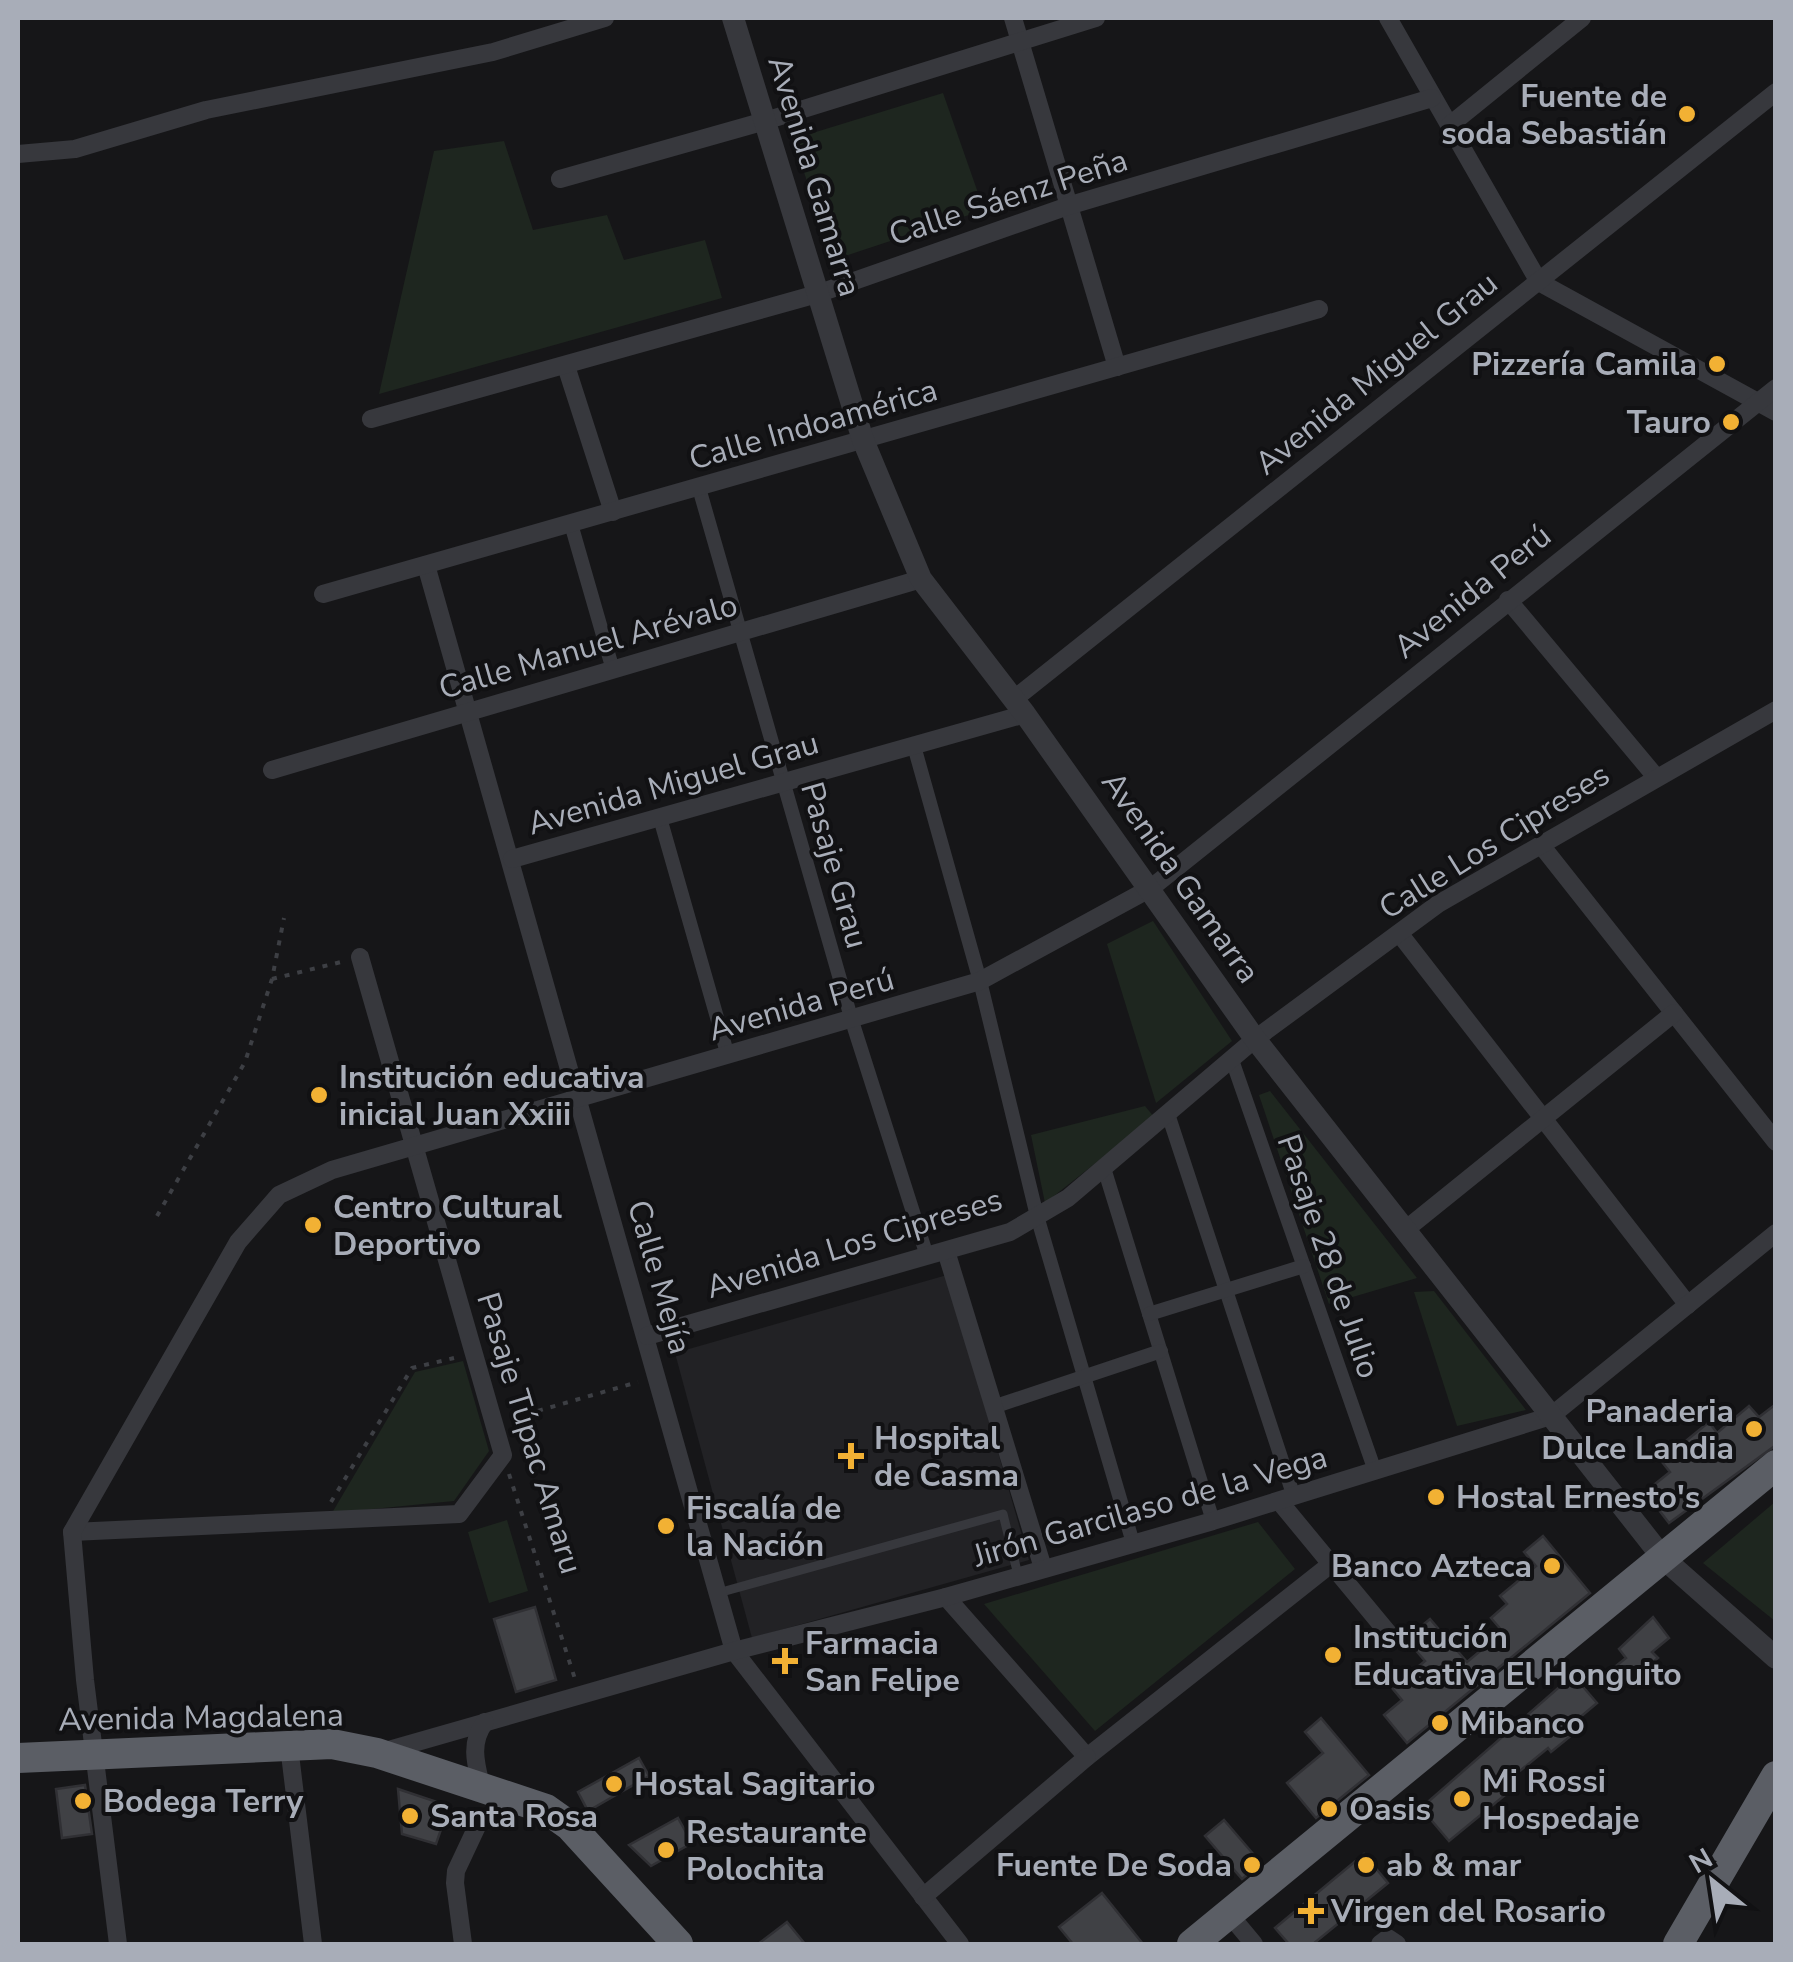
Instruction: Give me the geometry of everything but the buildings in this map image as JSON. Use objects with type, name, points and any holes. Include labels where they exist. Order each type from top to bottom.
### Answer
[{"type":"highway","points":[[1192,1944],[1776,1466]]},
{"type":"highway","name":"Avenida Magdalena","points":[[18,1758],[332,1744],[377,1753],[546,1808],[570,1826],[678,1944]]},
{"type":"highway","points":[[1678,1944],[1776,1776]]},
{"type":"street","points":[[18,154],[74,148],[178,116],[493,52],[605,18]]},
{"type":"street","name":"Avenida Gamarra","points":[[733,18],[863,440],[921,579],[1151,888],[1255,1039],[1663,1558],[1776,1658]]},
{"type":"street","points":[[1012,18],[1117,367]]},
{"type":"street","points":[[560,179],[765,121],[1096,18]]},
{"type":"street","points":[[1388,18],[1538,282],[1776,412]]},
{"type":"street","points":[[1450,125],[1582,18]]},
{"type":"street","name":"Avenida Miguel Grau","points":[[512,860],[914,746],[1018,707],[1776,92]]},
{"type":"street","name":"Calle Sáenz Peña","points":[[372,419],[817,294],[1071,205],[1432,98]]},
{"type":"street","name":"Calle Indoamérica","points":[[322,594],[1318,309]]},
{"type":"street","points":[[566,366],[613,512]]},
{"type":"street","name":"Avenida Perú","points":[[72,1532],[238,1242],[279,1195],[332,1170],[980,982],[1151,888],[1776,388]]},
{"type":"street","name":"Pasaje Grau","points":[[700,488],[743,632],[781,783],[852,1021],[937,1253]]},
{"type":"street","points":[[571,524],[613,670]]},
{"type":"street","name":"Calle Mejía","points":[[426,565],[734,1651],[960,1944]]},
{"type":"street","name":"Calle Manuel Arévalo","points":[[272,770],[921,579]]},
{"type":"street","points":[[1508,600],[1656,776]]},
{"type":"street","name":"Calle Los Cipreses","points":[[1255,1039],[1438,904],[1776,710]]},
{"type":"street","points":[[914,746],[980,982],[1037,1216],[1133,1543]]},
{"type":"street","points":[[660,818],[728,1056]]},
{"type":"street","points":[[1541,845],[1776,1142]]},
{"type":"street","points":[[1399,933],[1688,1304]]},
{"type":"street","name":"Pasaje Túpac Amaru","points":[[360,958],[503,1455]]},
{"type":"street","points":[[1405,1230],[1674,1013]]},
{"type":"street","name":"Avenida Los Cipreses","points":[[647,1336],[1010,1232],[1068,1198],[1255,1039]]},
{"type":"street","name":"Pasaje 28 de Julio","points":[[1232,1060],[1375,1471]]},
{"type":"street","points":[[1168,1114],[1226,1290],[1286,1499],[1330,1564],[1394,1640]]},
{"type":"street","points":[[1104,1168],[1213,1520]]},
{"type":"street","name":"Jirón Garcilaso de la Vega","points":[[377,1753],[734,1651],[946,1597],[1286,1499],[1551,1416],[1776,1233]]},
{"type":"street","points":[[937,1253],[993,1406],[1042,1568]]},
{"type":"street","points":[[1149,1314],[1304,1266]]},
{"type":"street","points":[[993,1406],[1161,1351]]},
{"type":"street","points":[[118,1944],[85,1680],[72,1532],[459,1514],[503,1455]]},
{"type":"street","points":[[924,1897],[1087,1756],[1330,1564]]},
{"type":"street","points":[[946,1597],[1087,1756]]},
{"type":"street","points":[[482,1789],[474,1750],[475,1739],[485,1722]]},
{"type":"street","points":[[289,1746],[313,1944]]},
{"type":"street","points":[[463,1944],[456,1871],[480,1820]]},
{"type":"street","points":[[1229,1914],[1254,1944]]},
{"type":"lane","points":[[718,1593],[1003,1514],[1018,1575]]},
{"type":"path","points":[[157,1216],[245,1062],[272,979],[284,918]]},
{"type":"path","points":[[272,979],[360,958]]},
{"type":"path","points":[[320,1520],[412,1368],[474,1354]]},
{"type":"path","points":[[494,1424],[658,1376]]},
{"type":"path","name":"Pasaje Túpac Amaru","points":[[503,1455],[580,1695]]},
{"type":"shaded area","points":[[943,93],[984,210],[833,260],[793,139]]},
{"type":"shaded area","points":[[504,141],[533,230],[607,215],[624,260],[705,240],[722,298],[379,394],[434,151]]},
{"type":"shaded area","points":[[1153,921],[1232,1041],[1156,1103],[1107,944]]},
{"type":"shaded area","points":[[1270,1091],[1417,1278],[1329,1304],[1259,1095]]},
{"type":"shaded area","points":[[1145,1106],[1154,1117],[1045,1203],[1031,1135]]},
{"type":"shaded area","name":"Hospital de Casma","points":[[947,1275],[1029,1560],[752,1638],[675,1353]]},
{"type":"shaded area","points":[[1434,1291],[1526,1410],[1457,1426],[1414,1292]]},
{"type":"shaded area","points":[[463,1361],[489,1451],[454,1501],[332,1513],[415,1372]]},
{"type":"shaded area","points":[[1775,1502],[1775,1621],[1703,1563]]},
{"type":"shaded area","points":[[507,1520],[528,1591],[489,1603],[468,1532]]},
{"type":"shaded area","points":[[1258,1522],[1295,1569],[1095,1731],[984,1604]]},
{"type":"place","name":"Fuente de soda Sebastián","points":[[1687,114]]},
{"type":"place","name":"Pizzería Camila","points":[[1717,364]]},
{"type":"place","name":"Tauro","points":[[1731,422]]},
{"type":"place","name":"Institución educativa inicial Juan Xxiii","points":[[319,1095]]},
{"type":"place","name":"Centro Cultural Deportivo","points":[[313,1225]]},
{"type":"place","name":"Panaderia Dulce Landia","points":[[1754,1429]]},
{"type":"place","name":"Hospital de Casma","points":[[851,1456]]},
{"type":"place","name":"Hostal Ernesto's","points":[[1436,1497]]},
{"type":"place","name":"Fiscalía de la Nación","points":[[666,1526]]},
{"type":"place","name":"Banco Azteca","points":[[1552,1566]]},
{"type":"place","name":"Institución Educativa El Honguito","points":[[1333,1655]]},
{"type":"place","name":"Farmacia San Felipe","points":[[785,1661]]},
{"type":"place","name":"Mibanco","points":[[1440,1723]]},
{"type":"place","name":"Hostal Sagitario","points":[[614,1784]]},
{"type":"place","name":"Mi Rossi Hospedaje","points":[[1462,1799]]},
{"type":"place","name":"Bodega Terry","points":[[83,1801]]},
{"type":"place","name":"Oasis","points":[[1329,1809]]},
{"type":"place","name":"Santa Rosa","points":[[410,1816]]},
{"type":"place","name":"Restaurante Polochita","points":[[666,1850]]},
{"type":"place","name":"Fuente De Soda","points":[[1252,1865]]},
{"type":"place","name":"ab & mar","points":[[1366,1865]]},
{"type":"place","name":"Virgen del Rosario","points":[[1311,1911]]}]
